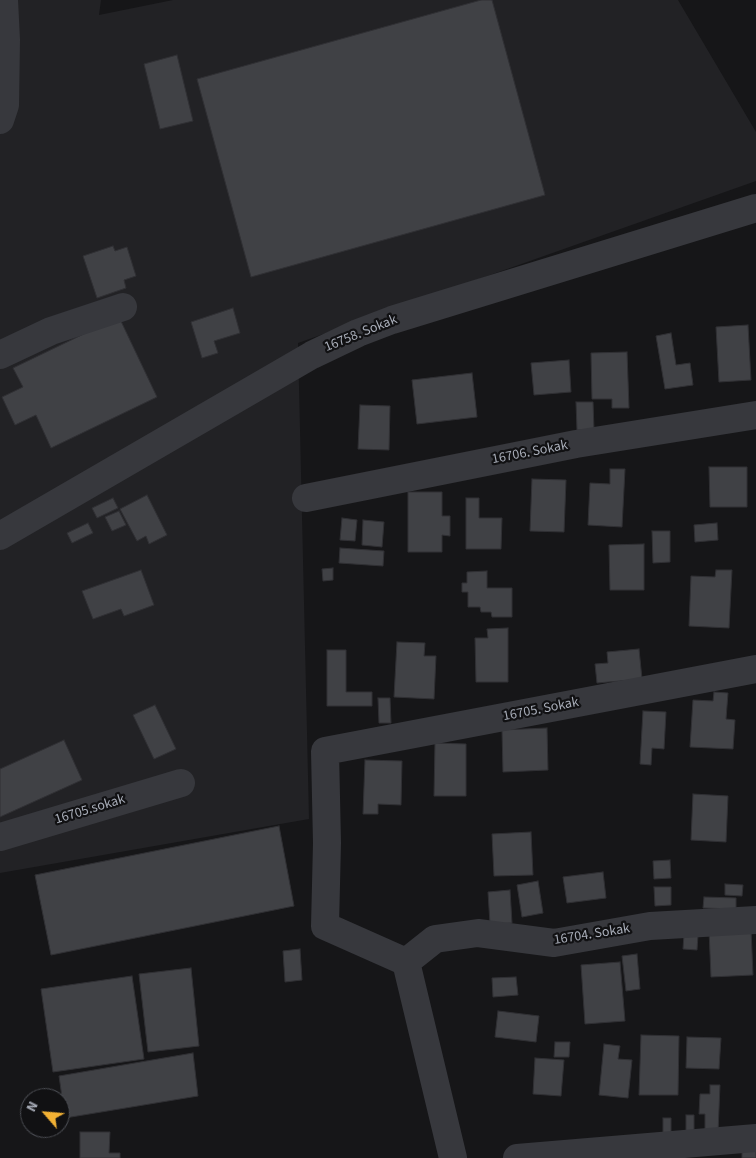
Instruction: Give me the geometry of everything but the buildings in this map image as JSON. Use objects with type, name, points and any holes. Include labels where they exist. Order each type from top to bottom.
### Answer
[{"type":"street","points":[[0,120],[5,105],[6,40],[4,0]]},
{"type":"street","name":"16758. Sokak","points":[[0,536],[312,355],[358,333],[392,320],[756,208]]},
{"type":"street","points":[[0,355],[51,331],[123,306]]},
{"type":"street","name":"16706. Sokak","points":[[306,498],[576,444],[756,415]]},
{"type":"street","name":"16705. Sokak","points":[[406,962],[325,926],[327,843],[325,752],[756,669]]},
{"type":"street","name":"16705.sokak","points":[[0,837],[181,783]]},
{"type":"street","name":"16704. Sokak","points":[[406,962],[435,939],[478,933],[554,943],[650,926],[756,920]]},
{"type":"street","points":[[406,962],[453,1158]]},
{"type":"street","points":[[517,1158],[756,1138]]},
{"type":"shaded area","points":[[0,0],[101,0],[99,15],[173,0],[678,0],[756,132],[756,181],[298,343],[309,819],[0,873]]}]
